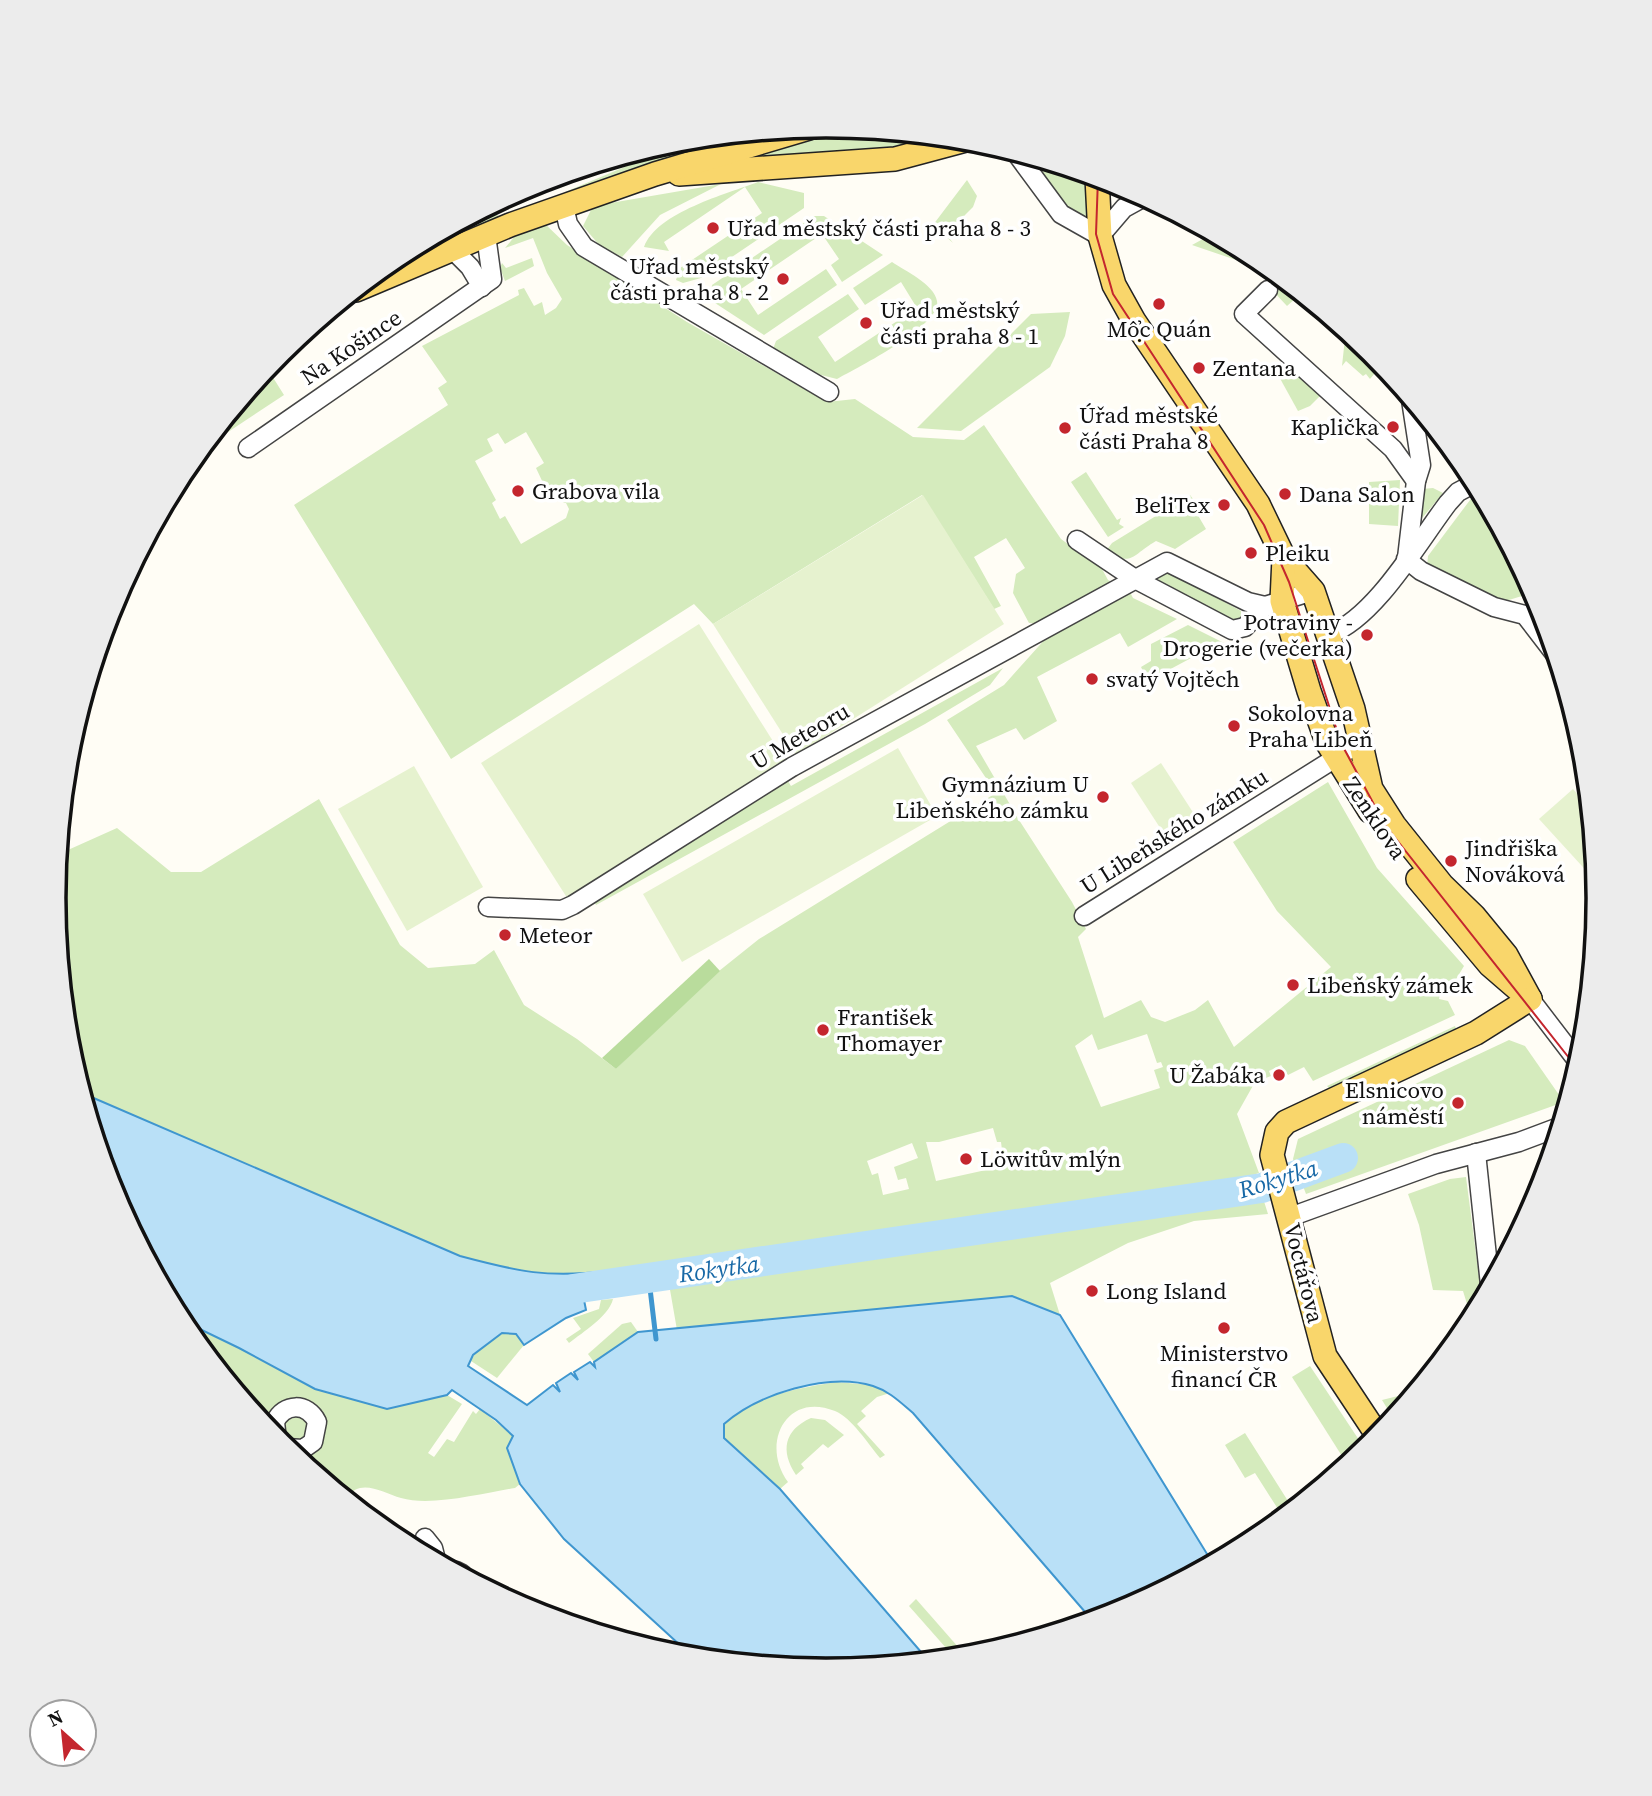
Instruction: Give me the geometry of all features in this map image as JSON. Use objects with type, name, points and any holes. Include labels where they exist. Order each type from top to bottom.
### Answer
[{"type":"main road","points":[[392,275],[564,206],[655,174],[765,141]]},
{"type":"main road","points":[[655,174],[713,174],[895,159],[939,147]]},
{"type":"main road","name":"Zenklova","points":[[1097,189],[1100,236],[1114,285],[1133,321],[1258,504],[1284,558],[1313,591],[1330,634],[1361,742],[1368,783],[1379,803],[1442,885],[1470,911],[1506,955],[1530,999]]},
{"type":"main road","name":"Zenklova","points":[[1098,206],[1104,191]]},
{"type":"main road","name":"Zenklova","points":[[1284,558],[1273,604],[1336,758],[1404,860],[1490,965],[1530,999]]},
{"type":"main road","name":"Voctářova","points":[[1371,1426],[1325,1356],[1274,1162],[1273,1142],[1286,1122],[1476,1033],[1530,999]]},
{"type":"street","points":[[1024,164],[1061,214],[1100,236],[1124,208],[1133,203]]},
{"type":"street","points":[[564,206],[568,223],[584,247],[829,392]]},
{"type":"street","points":[[452,249],[470,267],[482,287],[492,279],[486,235]]},
{"type":"street","name":"Na Košince","points":[[248,448],[482,287]]},
{"type":"street","points":[[1268,290],[1244,314],[1393,449],[1416,481]]},
{"type":"street","points":[[1406,559],[1416,481],[1421,465],[1413,416]]},
{"type":"street","points":[[1330,634],[1343,630],[1372,604],[1458,492],[1465,488]]},
{"type":"street","points":[[1077,540],[1135,579],[1232,630],[1245,627],[1273,604],[1313,591]]},
{"type":"street","points":[[1406,559],[1421,571],[1494,607],[1525,615],[1536,629]]},
{"type":"street","name":"U Meteoru","points":[[488,907],[562,910],[573,905],[792,767],[1167,562],[1248,602],[1273,604]]},
{"type":"street","name":"U Libeňského zámku","points":[[1084,916],[1361,742]]},
{"type":"street","name":"Zenklova","points":[[1530,999],[1570,1051]]},
{"type":"street","points":[[1288,1208],[1549,1130]]},
{"type":"street","points":[[1476,1153],[1488,1270]]},
{"type":"street","points":[[425,1538],[433,1548]]},
{"type":"green space","points":[[804,139],[910,143],[854,156],[721,162]]},
{"type":"green space","points":[[709,148],[567,194],[565,192],[635,163]]},
{"type":"green space","points":[[1037,169],[1087,185],[1086,216],[1067,209]]},
{"type":"green space","points":[[967,180],[977,196],[973,207],[946,234],[953,243],[933,225]]},
{"type":"green space","points":[[758,182],[804,193],[804,208],[701,278],[683,283],[676,280],[680,268],[762,213],[745,187],[664,242],[669,251],[644,247],[651,235],[678,214],[694,206]]},
{"type":"green space","points":[[721,184],[660,215],[622,257],[600,246],[583,226],[593,206]]},
{"type":"green space","points":[[496,214],[500,217],[462,232]]},
{"type":"green space","points":[[814,216],[824,216],[883,255],[842,282],[831,265],[839,259],[822,234],[741,289],[758,315],[826,269],[837,285],[764,335],[715,303],[711,295],[712,285]]},
{"type":"green space","points":[[543,222],[567,245],[687,322],[827,402],[855,399],[913,437],[964,440],[984,425],[1061,539],[1102,569],[1108,580],[1116,584],[1042,624],[1029,623],[1013,593],[1016,574],[1025,568],[1006,538],[974,557],[1001,606],[994,609],[922,495],[713,624],[694,604],[451,759],[294,505],[448,405],[438,388],[447,382],[422,346],[519,295],[518,290],[524,288],[534,306],[542,302],[545,315],[556,308],[562,299],[547,273],[533,238],[505,248],[515,236]],"holes":[[[526,432],[544,463],[536,468],[552,502],[556,500],[566,503],[569,509],[566,518],[521,544],[505,516],[500,519],[492,503],[496,500],[475,461],[493,451],[487,439],[498,433],[505,444]]]},
{"type":"green space","points":[[1203,239],[1239,261],[1192,245]]},
{"type":"green space","points":[[532,258],[534,266],[505,281],[500,268],[502,263],[506,268]]},
{"type":"green space","points":[[892,262],[931,289],[937,301],[935,311],[913,333],[837,379],[817,374],[773,349],[776,341],[848,294],[859,309],[818,337],[835,362],[917,308],[901,282],[865,305],[853,288]]},
{"type":"green space","points":[[1276,286],[1294,300],[1287,306],[1272,290]]},
{"type":"green space","points":[[1070,312],[1065,336],[1050,367],[961,431],[917,428],[1031,314]]},
{"type":"green space","points":[[1344,343],[1375,373],[1370,379],[1346,361],[1342,366]]},
{"type":"green space","points":[[1290,362],[1323,393],[1310,406],[1298,411],[1277,373]]},
{"type":"green space","points":[[273,378],[284,395],[224,435]]},
{"type":"green space","points":[[1086,472],[1117,520],[1121,518],[1119,524],[1124,527],[1108,537],[1071,482]]},
{"type":"green space","points":[[1400,480],[1398,526],[1369,524],[1369,482]]},
{"type":"green space","points":[[1433,488],[1443,493],[1418,523],[1422,489]]},
{"type":"green space","points":[[923,495],[1004,624],[796,755],[713,624]]},
{"type":"green space","points":[[1190,495],[1193,499],[1190,502],[1206,529],[1175,549],[1156,541],[1127,559],[1106,551],[1112,543]]},
{"type":"green space","points":[[1472,498],[1525,600],[1522,596],[1499,603],[1427,567],[1428,556]]},
{"type":"green space","points":[[1166,570],[1241,611],[1241,617],[1237,621],[1228,620],[1160,582],[1157,576]]},
{"type":"green space","points":[[1130,592],[1133,598],[1177,619],[1128,647],[1120,633],[1037,677],[1057,721],[1024,740],[1016,728],[976,746],[1086,929],[1078,937],[1104,1018],[1141,1000],[1151,1017],[1165,1022],[1195,1010],[1208,1000],[1234,1047],[1331,967],[1277,911],[1233,842],[1328,782],[1377,868],[1464,966],[1455,981],[1442,982],[1439,999],[1448,1001],[1455,1015],[1313,1081],[1304,1067],[1288,1075],[1281,1065],[1269,1071],[1271,1076],[1255,1082],[1237,1114],[1259,1173],[1216,1187],[624,1269],[619,1273],[561,1277],[521,1273],[460,1256],[93,1098],[81,1046],[68,948],[68,850],[117,828],[171,872],[201,872],[319,799],[400,945],[428,968],[475,964],[494,950],[524,1005],[577,1039],[616,1069],[709,979],[759,939],[996,793],[947,720],[1004,685],[1047,637]],"holes":[[[1092,1034],[1098,1050],[1147,1034],[1157,1063],[1161,1062],[1163,1067],[1154,1070],[1160,1088],[1101,1107],[1075,1046]],[[993,1128],[997,1142],[1001,1142],[1004,1166],[936,1181],[926,1142],[939,1142]],[[912,1143],[918,1158],[894,1167],[898,1180],[906,1178],[909,1189],[883,1195],[878,1173],[872,1175],[867,1161]]]},
{"type":"green space","points":[[699,624],[788,765],[571,904],[481,763]]},
{"type":"green space","points":[[1188,625],[1232,647],[1221,653],[1218,648],[1210,648],[1148,681],[1141,667],[1151,661],[1151,644]]},
{"type":"green space","points":[[1003,668],[990,685],[925,724],[596,905],[594,901],[785,776],[791,786]]},
{"type":"green space","points":[[898,748],[937,816],[682,962],[643,894]]},
{"type":"green space","points":[[1161,763],[1196,817],[1166,837],[1131,783]]},
{"type":"green space","points":[[414,766],[483,887],[407,931],[338,809]]},
{"type":"green space","points":[[1573,789],[1579,799],[1585,869],[1539,819]]},
{"type":"green space","points":[[709,959],[720,971],[616,1069],[602,1058]]},
{"type":"green space","points":[[1455,1026],[1456,1029],[1329,1088],[1327,1086]]},
{"type":"green space","points":[[1509,1040],[1525,1046],[1560,1096],[1557,1105],[1306,1194],[1293,1159],[1298,1139]]},
{"type":"green space","points":[[1466,1177],[1480,1284],[1467,1305],[1463,1291],[1433,1290],[1419,1225],[1408,1194],[1450,1179]]},
{"type":"green space","points":[[1262,1195],[1268,1214],[1194,1221],[1128,1243],[1050,1283],[1060,1315],[1012,1296],[677,1330],[669,1284]]},
{"type":"green space","points":[[613,1299],[601,1317],[569,1343],[566,1339],[581,1329],[573,1318],[599,1309],[601,1300]]},
{"type":"green space","points":[[631,1322],[638,1332],[594,1362],[588,1354],[622,1324]]},
{"type":"green space","points":[[201,1330],[315,1389],[387,1409],[447,1395],[462,1404],[428,1453],[434,1457],[447,1439],[454,1442],[473,1411],[476,1414],[480,1409],[513,1436],[507,1448],[520,1484],[515,1488],[427,1501],[401,1498],[372,1488],[358,1488],[353,1492],[289,1435],[255,1399]]},
{"type":"green space","points":[[510,1332],[516,1334],[524,1345],[497,1378],[471,1361],[487,1342]]},
{"type":"green space","points":[[1310,1366],[1359,1439],[1342,1455],[1292,1377]]},
{"type":"green space","points":[[836,1382],[872,1385],[890,1393],[877,1397],[861,1411],[866,1416],[857,1424],[885,1455],[880,1458],[854,1425],[841,1414],[818,1407],[803,1408],[791,1415],[778,1438],[780,1467],[788,1482],[780,1489],[724,1438],[724,1424],[750,1406],[791,1391]]},
{"type":"green space","points":[[1400,1396],[1388,1409],[1382,1400]]},
{"type":"green space","points":[[811,1418],[825,1420],[844,1435],[828,1448],[823,1444],[801,1464],[804,1468],[796,1475],[788,1458],[787,1442],[795,1429]]},
{"type":"green space","points":[[1245,1433],[1288,1501],[1278,1509],[1255,1473],[1245,1478],[1225,1445]]},
{"type":"green space","points":[[916,1599],[957,1646],[946,1648],[909,1606]]},
{"type":"water","points":[[93,1098],[460,1256],[550,1274],[609,1271],[612,1294],[584,1300],[586,1310],[566,1318],[524,1345],[516,1334],[502,1333],[473,1355],[468,1366],[527,1405],[553,1385],[560,1392],[556,1383],[571,1373],[578,1380],[574,1372],[590,1362],[595,1367],[594,1362],[638,1332],[1012,1296],[1060,1315],[1208,1555],[1117,1600],[1085,1612],[904,1405],[873,1386],[855,1382],[815,1384],[774,1395],[738,1413],[724,1424],[724,1438],[780,1489],[921,1651],[826,1658],[776,1656],[678,1643],[564,1539],[520,1484],[507,1448],[513,1436],[496,1420],[452,1390],[447,1395],[387,1409],[315,1389],[201,1330],[168,1278],[124,1189]]},
{"type":"waterway","name":"Rokytka","points":[[573,1289],[1262,1188],[1343,1158]]},
{"type":"waterway","points":[[649,1280],[656,1339]]},
{"type":"tram line","points":[[1098,189],[1096,234],[1113,294],[1264,525],[1289,582],[1341,743],[1385,825],[1568,1057]]},
{"type":"place","name":"Uřad městský části praha 8 - 3","points":[[713,228]]},
{"type":"place","name":"Uřad městský části praha 8 - 2","points":[[783,279]]},
{"type":"place","name":"Mộ̉c Quán","points":[[1159,304]]},
{"type":"place","name":"Uřad městský části praha 8 - 1","points":[[866,323]]},
{"type":"place","name":"Zentana","points":[[1199,368]]},
{"type":"place","name":"Kaplička","points":[[1393,427]]},
{"type":"place","name":"Úřad městské části Praha 8","points":[[1065,428]]},
{"type":"place","name":"Grabova vila","points":[[518,491]]},
{"type":"place","name":"Dana Salon","points":[[1285,494]]},
{"type":"place","name":"BeliTex","points":[[1224,505]]},
{"type":"place","name":"Pleiku","points":[[1251,553]]},
{"type":"place","name":"Potraviny - Drogerie (večerka)","points":[[1367,635]]},
{"type":"place","name":"svatý Vojtěch","points":[[1092,679]]},
{"type":"place","name":"Sokolovna Praha Libeň","points":[[1234,726]]},
{"type":"place","name":"Gymnázium U Libeňského zámku","points":[[1103,797]]},
{"type":"place","name":"Jindřiška Nováková","points":[[1451,861]]},
{"type":"place","name":"Meteor","points":[[505,935]]},
{"type":"place","name":"Libeňský zámek","points":[[1293,985]]},
{"type":"place","name":"František Thomayer","points":[[823,1030]]},
{"type":"place","name":"U Žabáka","points":[[1279,1075]]},
{"type":"place","name":"Elsnicovo náměstí","points":[[1458,1103]]},
{"type":"place","name":"Löwitův mlýn","points":[[966,1159]]},
{"type":"place","name":"Long Island","points":[[1092,1291]]},
{"type":"place","name":"Ministerstvo financí ČR","points":[[1224,1328]]}]
